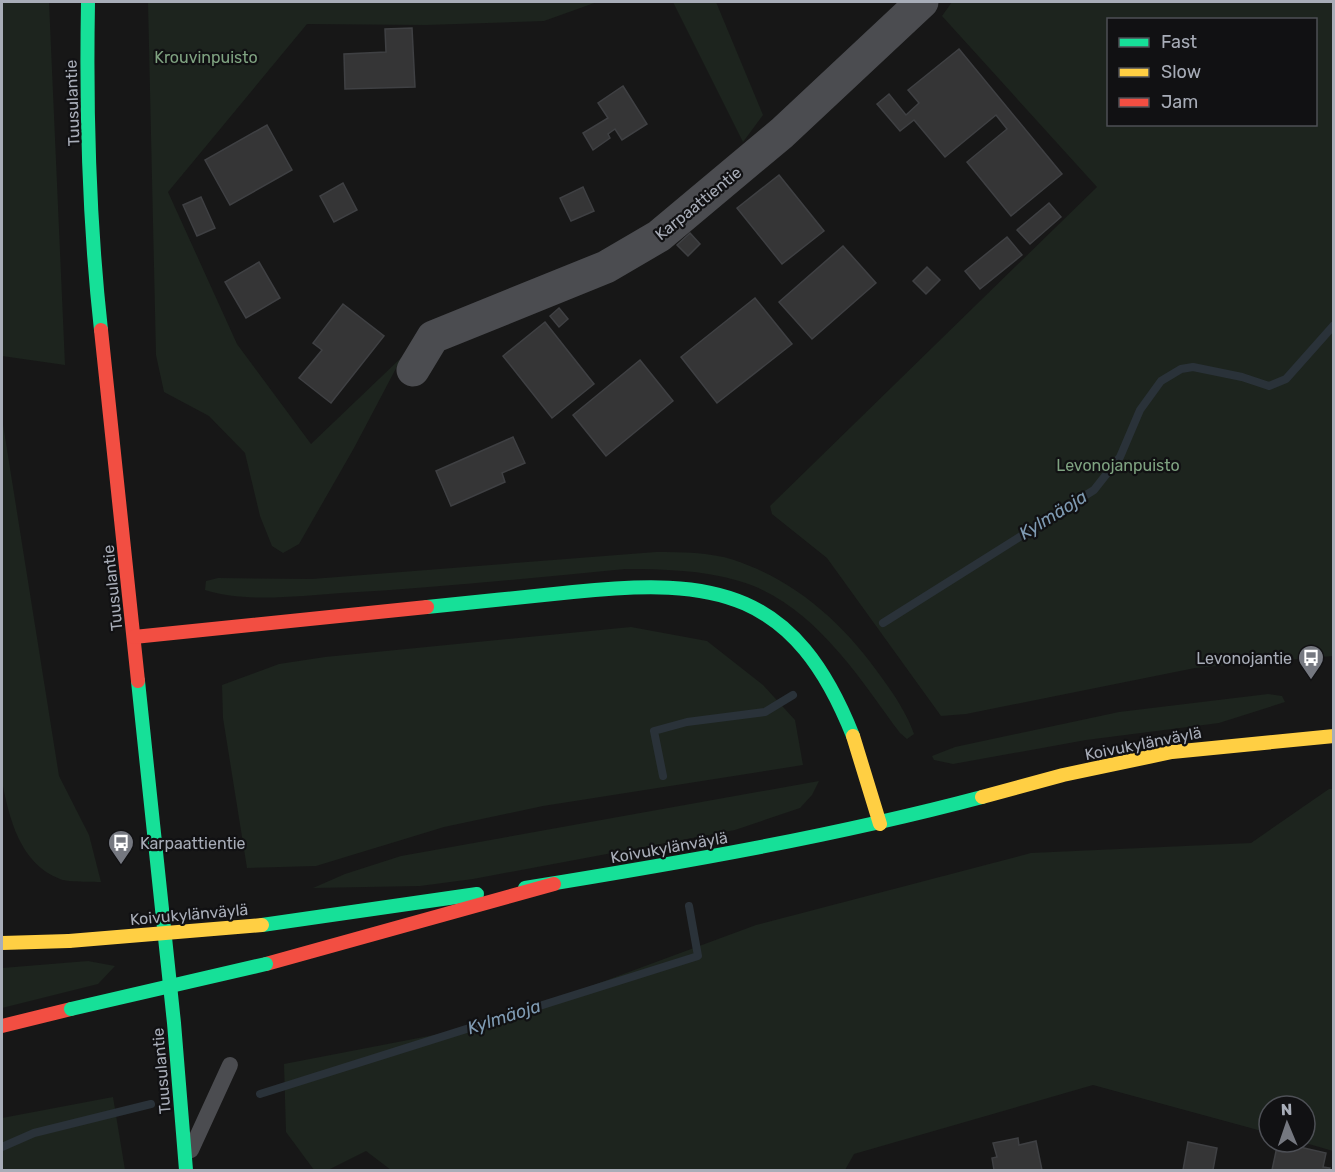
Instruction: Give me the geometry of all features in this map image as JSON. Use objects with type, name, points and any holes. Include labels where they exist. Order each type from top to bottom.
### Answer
[{"type":"main road","name":"Tuusulantie","points":[[88,2],[87,65],[96,287],[134,637],[185,1166]]},
{"type":"main road","points":[[134,637],[628,586],[668,586],[706,590],[736,600],[768,616],[802,643],[824,672],[865,763],[880,824]]},
{"type":"main road","name":"Koivukylänväylä","points":[[2,944],[69,941],[262,925],[554,884],[703,859],[880,824],[1063,775],[1172,752],[1334,736]]},
{"type":"main road","points":[[2,1026],[266,964],[554,884]]},
{"type":"street","name":"Karpaattientie","points":[[413,370],[433,338],[606,267],[659,236],[782,133],[922,2]]},
{"type":"lane","points":[[185,1166],[230,1065]]},
{"type":"green space","points":[[2,2],[49,2],[65,365],[2,356]]},
{"type":"green space","name":"Krouvinpuisto","points":[[148,2],[597,2],[544,21],[426,25],[307,24],[168,192],[237,344],[311,444],[402,357],[354,448],[299,544],[283,553],[272,546],[260,516],[245,453],[209,416],[164,392],[156,355]]},
{"type":"green space","points":[[673,2],[716,2],[763,115],[743,142]]},
{"type":"green space","name":"Levonojanpuisto","points":[[952,2],[1333,2],[1333,656],[1195,668],[966,714],[941,716],[827,558],[772,514],[770,506],[1097,187],[942,16]]},
{"type":"green space","points":[[2,418],[59,776],[89,835],[101,882],[64,880],[46,872],[26,851],[8,810],[2,781]]},
{"type":"green space","points":[[656,552],[686,552],[725,557],[757,569],[799,593],[836,623],[868,659],[900,705],[914,734],[907,739],[900,733],[850,665],[811,623],[765,591],[711,574],[625,569],[448,586],[290,597],[238,596],[205,590],[206,581],[218,578],[312,579]]},
{"type":"green space","points":[[631,627],[707,641],[763,685],[795,720],[803,765],[543,806],[444,827],[316,866],[247,868],[223,718],[222,685],[279,664],[325,657]]},
{"type":"green space","points":[[1268,694],[1282,696],[1285,702],[1219,723],[1086,740],[953,764],[934,760],[932,756],[955,747],[1119,712]]},
{"type":"green space","points":[[819,781],[812,795],[800,808],[735,830],[473,879],[420,886],[313,888],[345,874],[401,856]]},
{"type":"green space","points":[[1329,789],[1334,789],[1333,1151],[1317,1146],[1317,1094],[1257,1094],[1257,1130],[1093,1085],[854,1154],[845,1170],[391,1170],[366,1151],[328,1170],[314,1170],[286,1132],[284,1064],[486,1025],[756,925],[1031,853],[1251,843]]},
{"type":"green space","points":[[88,961],[115,966],[98,984],[2,1008],[2,968]]},
{"type":"green space","points":[[113,1097],[125,1170],[2,1170],[2,1118]]},
{"type":"building","points":[[412,28],[415,87],[345,89],[344,54],[386,52],[385,29]]},
{"type":"building","points":[[959,49],[1062,174],[1011,216],[967,162],[1007,129],[996,115],[945,157],[914,120],[900,131],[877,104],[889,94],[906,115],[919,103],[908,90]]},
{"type":"building","points":[[623,86],[647,124],[622,140],[615,129],[608,134],[610,138],[593,150],[583,133],[608,118],[598,103]]},
{"type":"building","points":[[267,125],[292,170],[230,205],[205,160]]},
{"type":"building","points":[[779,175],[824,231],[782,264],[737,208]]},
{"type":"building","points":[[343,183],[357,210],[334,222],[320,196]]},
{"type":"building","points":[[583,187],[594,211],[571,221],[560,198]]},
{"type":"building","points":[[201,197],[215,228],[197,236],[183,205]]},
{"type":"building","points":[[1049,203],[1061,217],[1030,244],[1017,230]]},
{"type":"building","points":[[690,233],[700,244],[688,256],[677,245]]},
{"type":"building","points":[[1007,237],[1022,255],[980,289],[965,271]]},
{"type":"building","points":[[843,246],[876,283],[812,339],[779,302]]},
{"type":"building","points":[[259,262],[280,298],[246,318],[225,282]]},
{"type":"building","points":[[927,267],[940,280],[926,294],[913,281]]},
{"type":"building","points":[[755,298],[792,344],[717,403],[681,357]]},
{"type":"building","points":[[343,304],[384,336],[331,403],[299,378],[322,350],[313,343]]},
{"type":"building","points":[[559,308],[568,319],[559,327],[550,316]]},
{"type":"building","points":[[545,322],[594,384],[552,418],[503,356]]},
{"type":"building","points":[[640,360],[673,401],[606,456],[573,415]]},
{"type":"building","points":[[513,437],[525,463],[502,473],[505,482],[451,506],[436,471]]},
{"type":"building","points":[[1018,1138],[1019,1145],[1036,1141],[1042,1170],[994,1170],[992,1158],[997,1157],[993,1143]]},
{"type":"building","points":[[1188,1142],[1217,1148],[1213,1170],[1183,1170]]},
{"type":"building","points":[[1317,1151],[1326,1153],[1323,1167],[1330,1168],[1329,1170],[1272,1170],[1275,1154],[1317,1154]]},
{"type":"waterway","name":"Kylmäoja","points":[[883,623],[1094,490],[1120,457],[1140,410],[1161,381],[1181,369],[1193,367],[1242,377],[1269,386],[1286,379],[1334,325]]},
{"type":"waterway","name":"Kylmäoja","points":[[663,776],[654,731],[687,722],[765,712],[793,695]]},
{"type":"waterway","name":"Kylmäoja","points":[[260,1094],[698,956],[689,906]]},
{"type":"waterway","name":"Kylmäoja","points":[[2,1147],[34,1133],[151,1104]]},
{"type":"traffic: fast","points":[[88,2],[89,166],[101,330]]},
{"type":"traffic: fast","points":[[427,607],[624,588],[669,588],[709,592],[745,604],[777,622],[805,650],[830,687],[853,736]]},
{"type":"traffic: fast","points":[[138,681],[174,1023],[186,1170]]},
{"type":"traffic: fast","points":[[525,888],[812,837],[982,797]]},
{"type":"traffic: fast","points":[[262,925],[477,894]]},
{"type":"traffic: fast","points":[[71,1009],[266,964]]},
{"type":"traffic: slow","points":[[853,736],[880,824]]},
{"type":"traffic: slow","points":[[982,797],[1063,775],[1172,752],[1334,736]]},
{"type":"traffic: slow","points":[[69,941],[262,925]]},
{"type":"traffic: slow","points":[[2,943],[69,941]]},
{"type":"traffic: jam","points":[[101,330],[138,681]]},
{"type":"traffic: jam","points":[[134,637],[427,607]]},
{"type":"traffic: jam","points":[[266,964],[554,884]]},
{"type":"traffic: jam","points":[[2,1026],[71,1009]]},
{"type":"place","name":"Levonojantie","points":[[1311,681]]},
{"type":"place","name":"Karpaattientie","points":[[121,866]]}]
